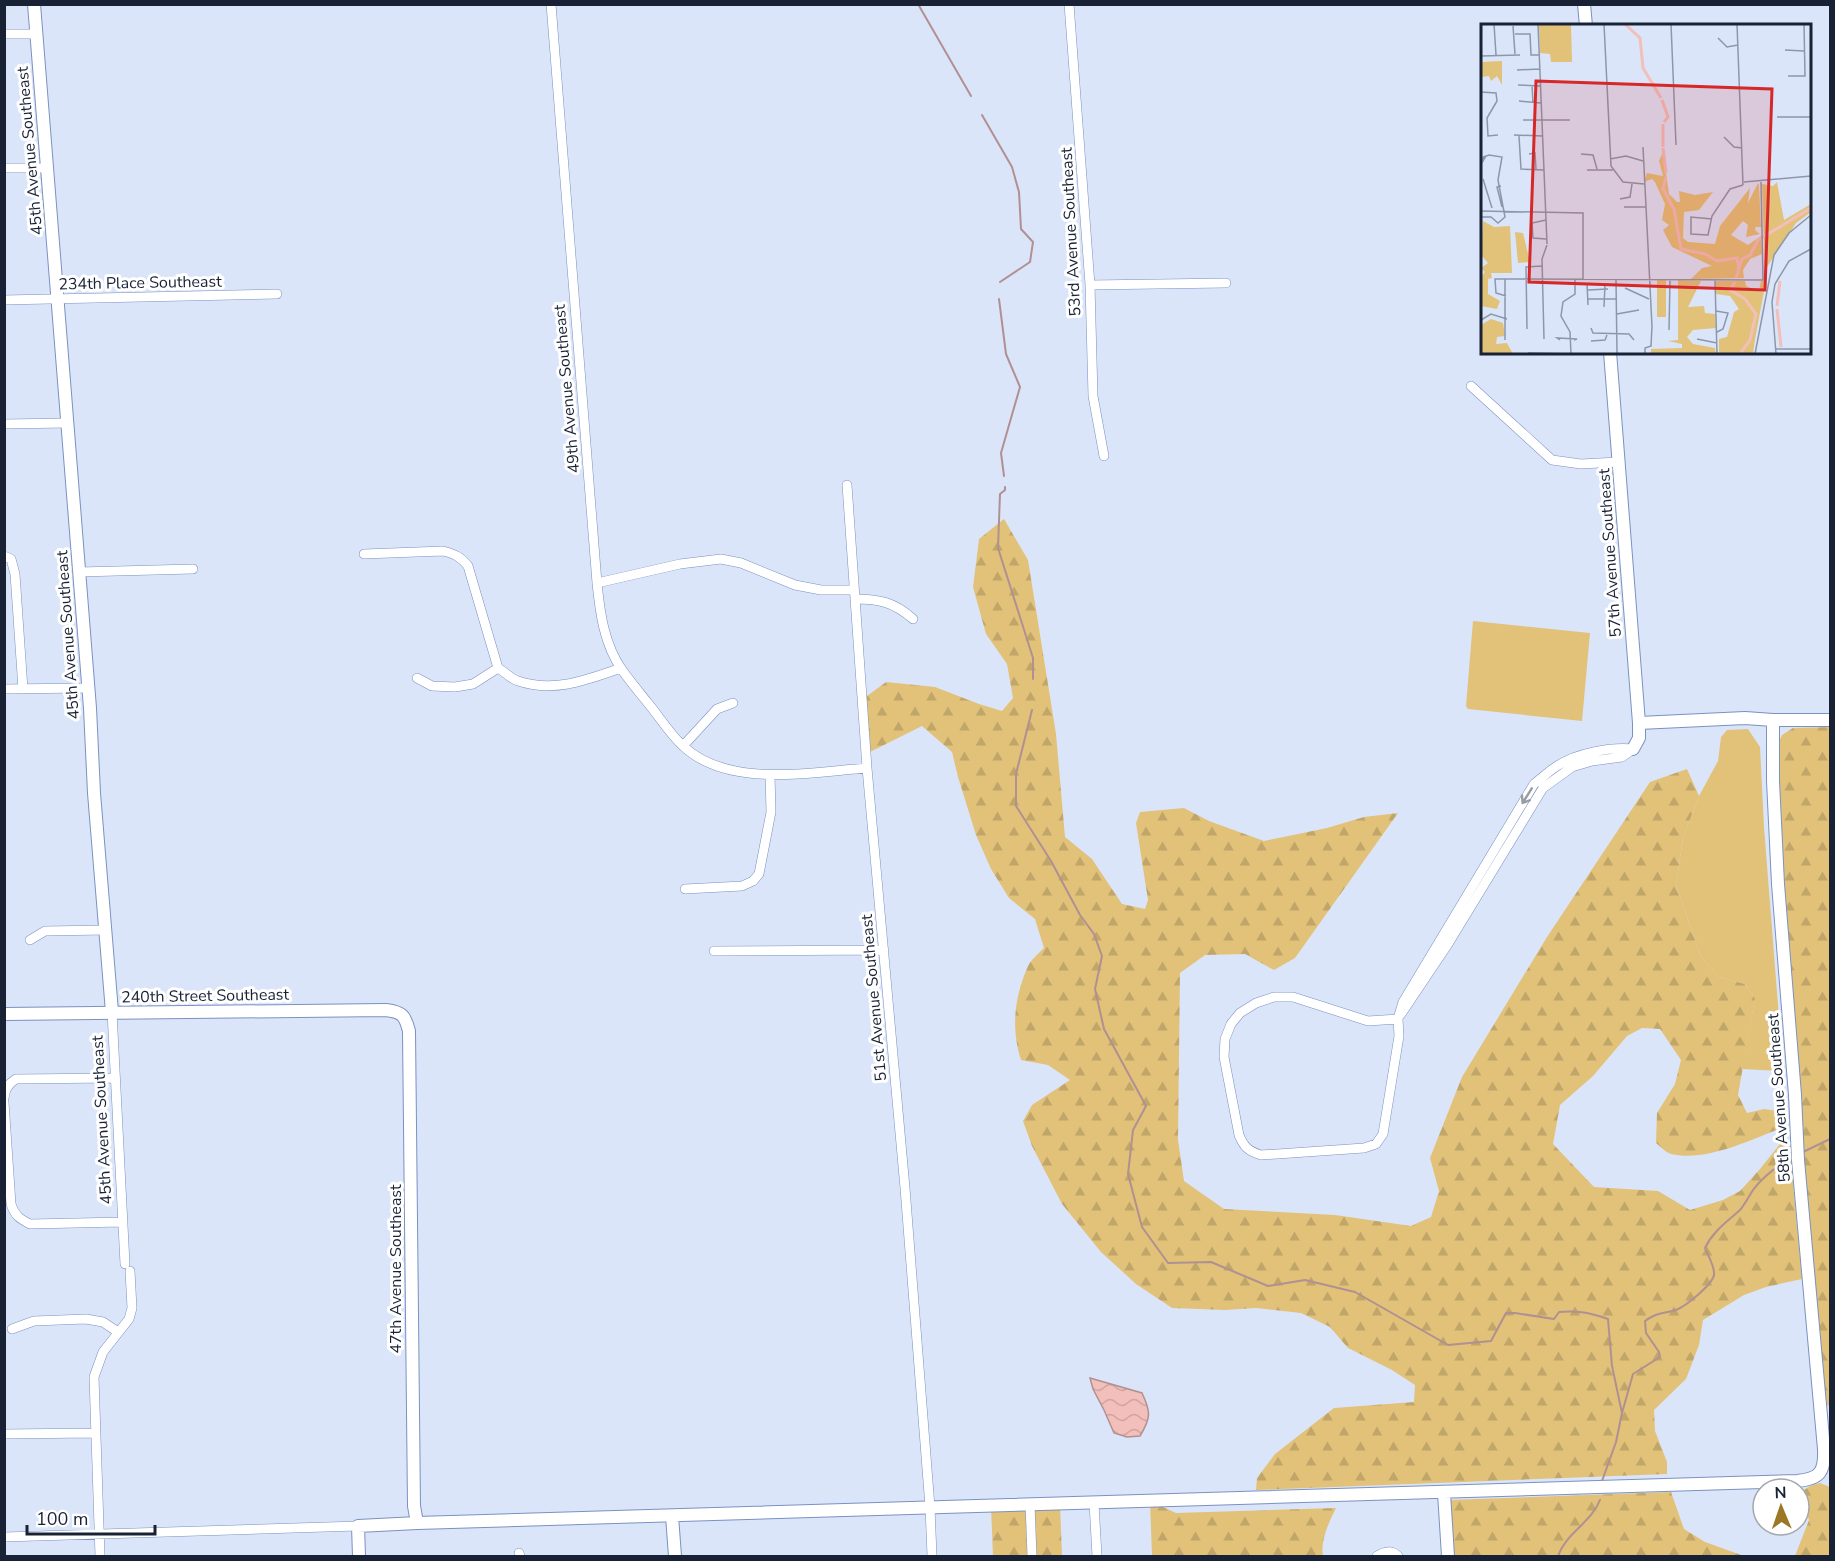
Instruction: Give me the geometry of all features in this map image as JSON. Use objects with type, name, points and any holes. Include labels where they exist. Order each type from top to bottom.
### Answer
[{"type":"street","name":"45th Avenue Southeast","points":[[34,4],[88,688],[112,1012],[123,1222],[132,1308],[128,1321],[103,1352],[94,1377],[100,1557]]},
{"type":"street","name":"49th Avenue Southeast","points":[[551,4],[600,615],[607,640],[621,668],[683,746]]},
{"type":"street","name":"53rd Avenue Southeast","points":[[1069,4],[1090,285],[1093,396],[1104,456]]},
{"type":"street","points":[[1584,4],[1586,24]]},
{"type":"street","points":[[4,34],[36,34]]},
{"type":"street","points":[[4,168],[46,168]]},
{"type":"street","points":[[1090,285],[1226,283]]},
{"type":"street","name":"234th Place Southeast","points":[[4,300],[277,294]]},
{"type":"street","name":"57th Avenue Southeast","points":[[1398,1019],[1368,1021],[1293,997],[1274,997],[1256,1003],[1240,1013],[1231,1024],[1225,1039],[1224,1057],[1243,1145],[1250,1152],[1261,1155],[1364,1148],[1376,1144],[1383,1134],[1399,1036],[1398,1019],[1402,1002],[1448,934],[1490,865],[1534,784],[1559,765],[1588,753],[1620,748],[1633,749],[1639,738],[1610,354]]},
{"type":"street","points":[[1471,386],[1552,460],[1581,464],[1618,462]]},
{"type":"street","points":[[4,424],[67,423]]},
{"type":"street","name":"51st Avenue Southeast","points":[[847,485],[867,768],[930,1507],[932,1557]]},
{"type":"street","points":[[364,554],[443,551],[462,558],[468,566],[498,668],[516,680],[534,685],[553,686],[577,683],[621,668]]},
{"type":"street","points":[[8,558],[15,574],[23,689]]},
{"type":"street","points":[[597,583],[680,564],[721,559],[741,563],[795,585],[854,594],[900,607],[913,619]]},
{"type":"street","points":[[79,572],[193,569]]},
{"type":"street","points":[[417,678],[432,686],[454,687],[473,684],[498,668]]},
{"type":"street","points":[[4,689],[88,688]]},
{"type":"street","points":[[734,703],[717,709],[683,746],[705,760],[726,769],[770,775],[867,768]]},
{"type":"street","points":[[1639,723],[1745,718],[1830,720]]},
{"type":"street","name":"58th Avenue Southeast","points":[[1444,1492],[1797,1481],[1815,1478],[1821,1472],[1825,1459],[1798,1154],[1778,884],[1773,781],[1773,720]]},
{"type":"street","points":[[685,889],[742,885],[753,881],[759,874],[771,812],[770,775]]},
{"type":"street","points":[[30,940],[45,932],[106,930]]},
{"type":"street","points":[[714,951],[884,950]]},
{"type":"street","name":"240th Street Southeast","points":[[4,1014],[386,1010],[397,1011],[404,1016]]},
{"type":"street","name":"47th Avenue Southeast","points":[[404,1016],[409,1031],[414,1506],[417,1523]]},
{"type":"street","points":[[114,1078],[16,1079],[9,1083],[4,1100],[11,1204],[14,1213],[30,1224],[123,1222]]},
{"type":"street","points":[[12,1329],[34,1321],[86,1319],[103,1322],[118,1332]]},
{"type":"street","points":[[4,1434],[95,1433]]},
{"type":"street","points":[[4,1537],[1444,1492],[1448,1557]]},
{"type":"street","points":[[1094,1503],[1097,1557]]},
{"type":"street","points":[[1030,1504],[1032,1557]]},
{"type":"street","points":[[672,1516],[675,1557]]},
{"type":"street","points":[[358,1526],[359,1557]]},
{"type":"street","points":[[1377,1557],[1391,1552],[1398,1557]]},
{"type":"green space","points":[[1004,519],[1028,560],[1056,734],[1065,837],[1092,859],[1122,904],[1145,909],[1148,900],[1136,823],[1140,812],[1184,808],[1209,821],[1264,841],[1327,828],[1364,817],[1398,813],[1295,958],[1274,970],[1245,954],[1205,955],[1180,973],[1178,1140],[1184,1181],[1224,1209],[1335,1215],[1411,1226],[1431,1217],[1439,1191],[1430,1158],[1462,1077],[1547,937],[1650,782],[1687,769],[1699,796],[1683,838],[1676,885],[1701,957],[1719,977],[1745,984],[1755,998],[1738,1095],[1747,1113],[1764,1109],[1778,1111],[1779,1129],[1712,1153],[1684,1156],[1665,1151],[1656,1143],[1657,1113],[1675,1084],[1681,1060],[1660,1029],[1642,1028],[1627,1036],[1593,1076],[1560,1105],[1553,1144],[1594,1187],[1658,1191],[1690,1210],[1723,1200],[1740,1191],[1780,1144],[1789,1141],[1802,1279],[1766,1287],[1744,1295],[1703,1320],[1699,1345],[1686,1379],[1654,1410],[1655,1431],[1667,1462],[1667,1474],[1256,1490],[1257,1478],[1275,1454],[1334,1408],[1414,1402],[1415,1385],[1392,1370],[1348,1348],[1330,1327],[1301,1313],[1256,1308],[1225,1310],[1172,1308],[1136,1284],[1101,1252],[1062,1204],[1032,1146],[1023,1121],[1032,1105],[1070,1080],[1048,1065],[1021,1060],[1018,1048],[1015,1013],[1020,989],[1029,964],[1044,948],[1035,919],[1009,898],[991,869],[976,835],[952,752],[922,726],[868,753],[863,699],[886,682],[935,687],[1002,711],[1013,698],[1007,664],[986,634],[973,587],[979,539]]},
{"type":"green space","points":[[1473,621],[1590,633],[1582,721],[1468,709],[1466,706]]},
{"type":"green space","points":[[1830,727],[1830,1405],[1826,1406],[1799,1134],[1775,750],[1782,735],[1793,728]]},
{"type":"green space","points":[[1748,729],[1760,747],[1781,1043],[1780,1071],[1742,1069],[1755,998],[1745,984],[1719,977],[1701,957],[1676,885],[1683,838],[1699,796],[1718,761],[1721,737],[1727,730]]},
{"type":"green space","points":[[1820,1483],[1830,1487],[1830,1556],[1795,1556],[1802,1537],[1811,1537],[1811,1486]]},
{"type":"green space","points":[[1671,1492],[1684,1529],[1705,1542],[1744,1556],[1452,1556],[1449,1500]]},
{"type":"green space","points":[[1150,1501],[1176,1513],[1336,1508],[1324,1538],[1323,1556],[1152,1556]]},
{"type":"green space","points":[[1060,1504],[1062,1556],[993,1556],[991,1506]]},
{"type":"water","points":[[1090,1378],[1142,1393],[1148,1415],[1140,1436],[1127,1437],[1114,1433]]},
{"type":"waterway","points":[[918,4],[971,96]]},
{"type":"waterway","points":[[982,115],[1012,167],[1019,192],[1021,229],[1033,242],[1030,262],[1000,282]]},
{"type":"waterway","points":[[999,299],[1006,354],[1020,387],[1001,453],[1004,476]]},
{"type":"waterway","points":[[1005,487],[1000,494],[998,548],[1033,658],[1033,679]]},
{"type":"waterway","points":[[1032,710],[1016,774],[1016,806],[1051,861],[1080,915],[1094,934],[1102,956],[1095,989],[1104,1029],[1146,1106],[1133,1130],[1128,1174],[1142,1227],[1168,1263],[1211,1262],[1268,1286],[1305,1280],[1355,1292],[1448,1345],[1491,1341],[1506,1313],[1554,1319],[1559,1312],[1572,1311],[1602,1317],[1608,1319],[1612,1366],[1622,1413]]},
{"type":"waterway","points":[[1803,1152],[1830,1139]]},
{"type":"waterway","points":[[1602,1481],[1616,1442],[1633,1374],[1660,1357],[1646,1333],[1645,1321],[1680,1308],[1709,1284],[1714,1272],[1705,1248],[1708,1242],[1740,1210],[1762,1180],[1776,1167],[1793,1157]]},
{"type":"waterway","points":[[1558,1556],[1567,1541],[1591,1515],[1600,1500]]}]
